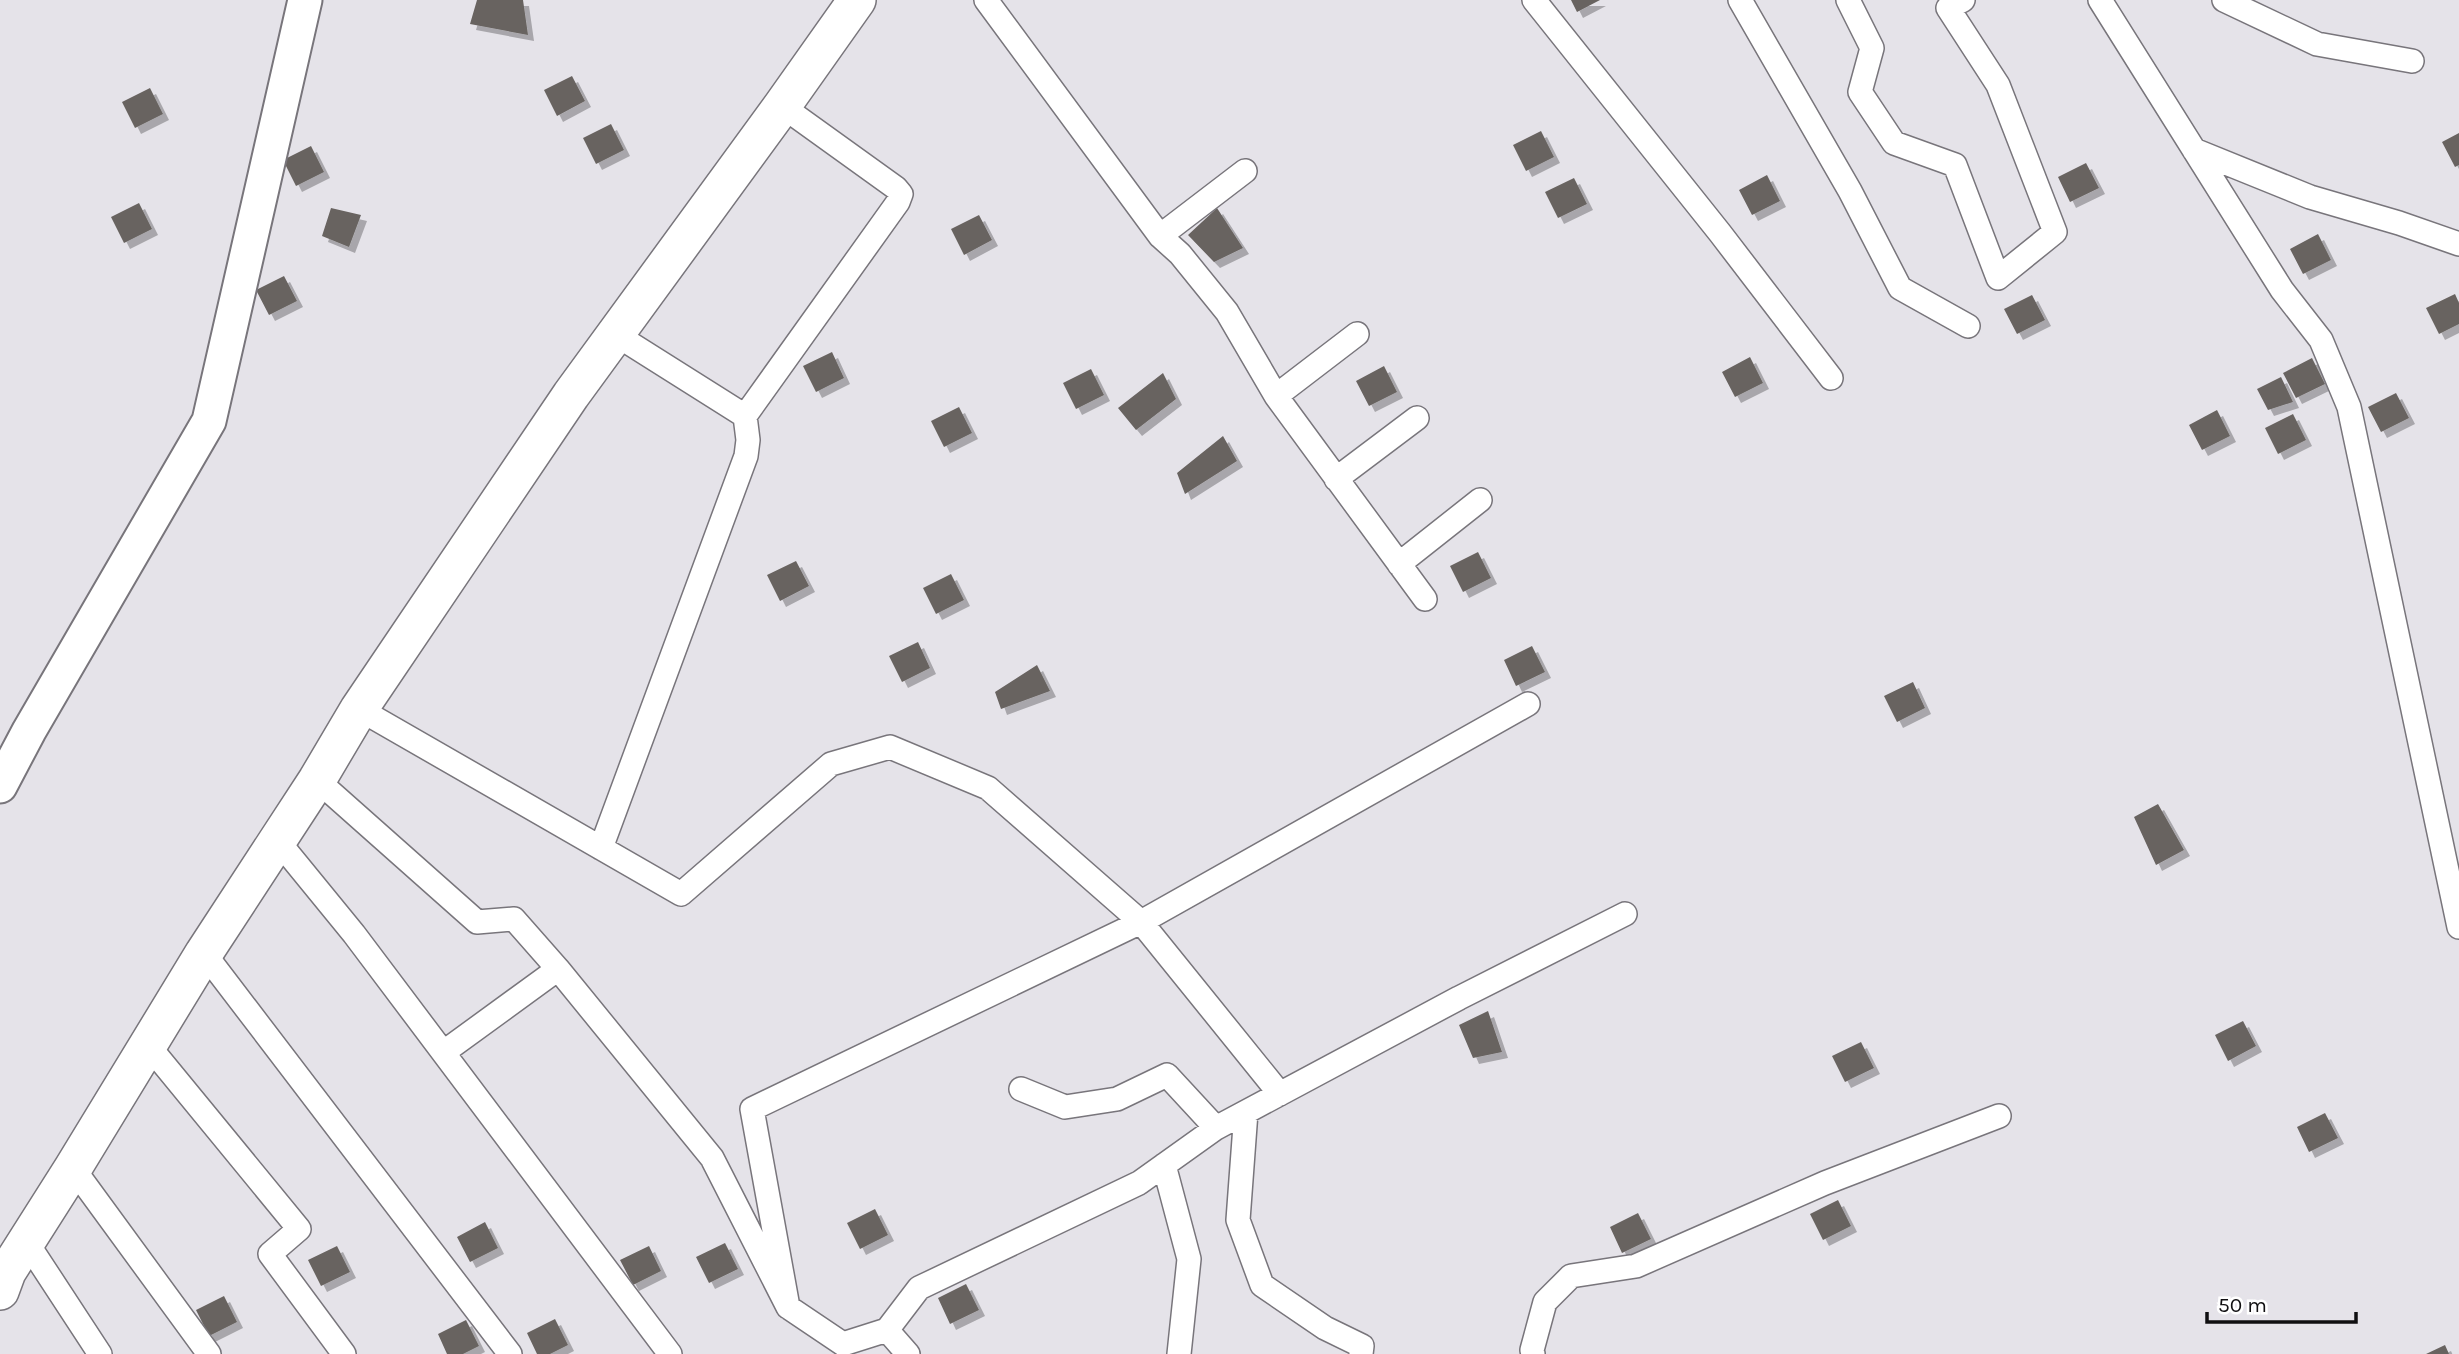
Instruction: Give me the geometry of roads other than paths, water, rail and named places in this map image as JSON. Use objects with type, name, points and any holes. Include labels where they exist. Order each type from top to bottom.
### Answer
[{"type":"main road","points":[[2,1277],[73,1168],[204,953],[317,780],[359,709],[571,395],[856,0]]},
{"type":"street","points":[[0,786],[29,731],[209,422],[305,0]]},
{"type":"street","points":[[986,0],[1160,236],[1180,254],[1227,312],[1276,396],[1425,599]]},
{"type":"street","points":[[1534,0],[1720,233],[1831,378]]},
{"type":"street","points":[[1740,0],[1850,191],[1900,288],[1968,326]]},
{"type":"street","points":[[1848,0],[1872,48],[1860,92],[1894,144],[1955,165],[1998,278],[2055,232],[1998,85],[1951,3]]},
{"type":"street","points":[[2100,0],[2282,290],[2321,340],[2349,407],[2459,927]]},
{"type":"street","points":[[2224,0],[2317,44],[2412,61]]},
{"type":"street","points":[[2259,0],[2276,25]]},
{"type":"street","points":[[601,848],[746,456],[746,416],[898,202],[901,194],[782,106]]},
{"type":"street","points":[[2194,150],[2310,197],[2459,244]]},
{"type":"street","points":[[1160,236],[1245,171]]},
{"type":"street","points":[[615,334],[746,416]]},
{"type":"street","points":[[1276,396],[1357,334]]},
{"type":"street","points":[[1336,479],[1417,418]]},
{"type":"street","points":[[1399,564],[1480,500]]},
{"type":"street","points":[[788,1307],[752,1109],[1142,922],[1528,704]]},
{"type":"street","points":[[359,709],[681,894],[831,764],[890,747],[988,788],[1142,922],[1280,1094]]},
{"type":"street","points":[[317,780],[477,922],[514,919],[712,1158],[788,1307],[843,1344],[887,1330],[919,1287],[1139,1182],[1216,1128],[1459,998],[1625,914]]},
{"type":"street","points":[[278,841],[354,934],[670,1354]]},
{"type":"street","points":[[204,953],[510,1354]]},
{"type":"street","points":[[444,1052],[558,969]]},
{"type":"street","points":[[148,1045],[299,1228],[270,1254],[344,1354]]},
{"type":"street","points":[[1021,1089],[1065,1107],[1117,1099],[1167,1075],[1216,1128]]},
{"type":"street","points":[[1246,1112],[1238,1220],[1262,1285],[1325,1328],[1362,1346],[1361,1354]]},
{"type":"street","points":[[1533,1354],[1545,1302],[1571,1276],[1636,1266],[1825,1182],[1999,1116]]},
{"type":"street","points":[[1164,1165],[1189,1259],[1179,1354]]},
{"type":"street","points":[[73,1168],[209,1354]]},
{"type":"street","points":[[26,1241],[100,1354]]},
{"type":"street","points":[[887,1330],[908,1354]]}]
